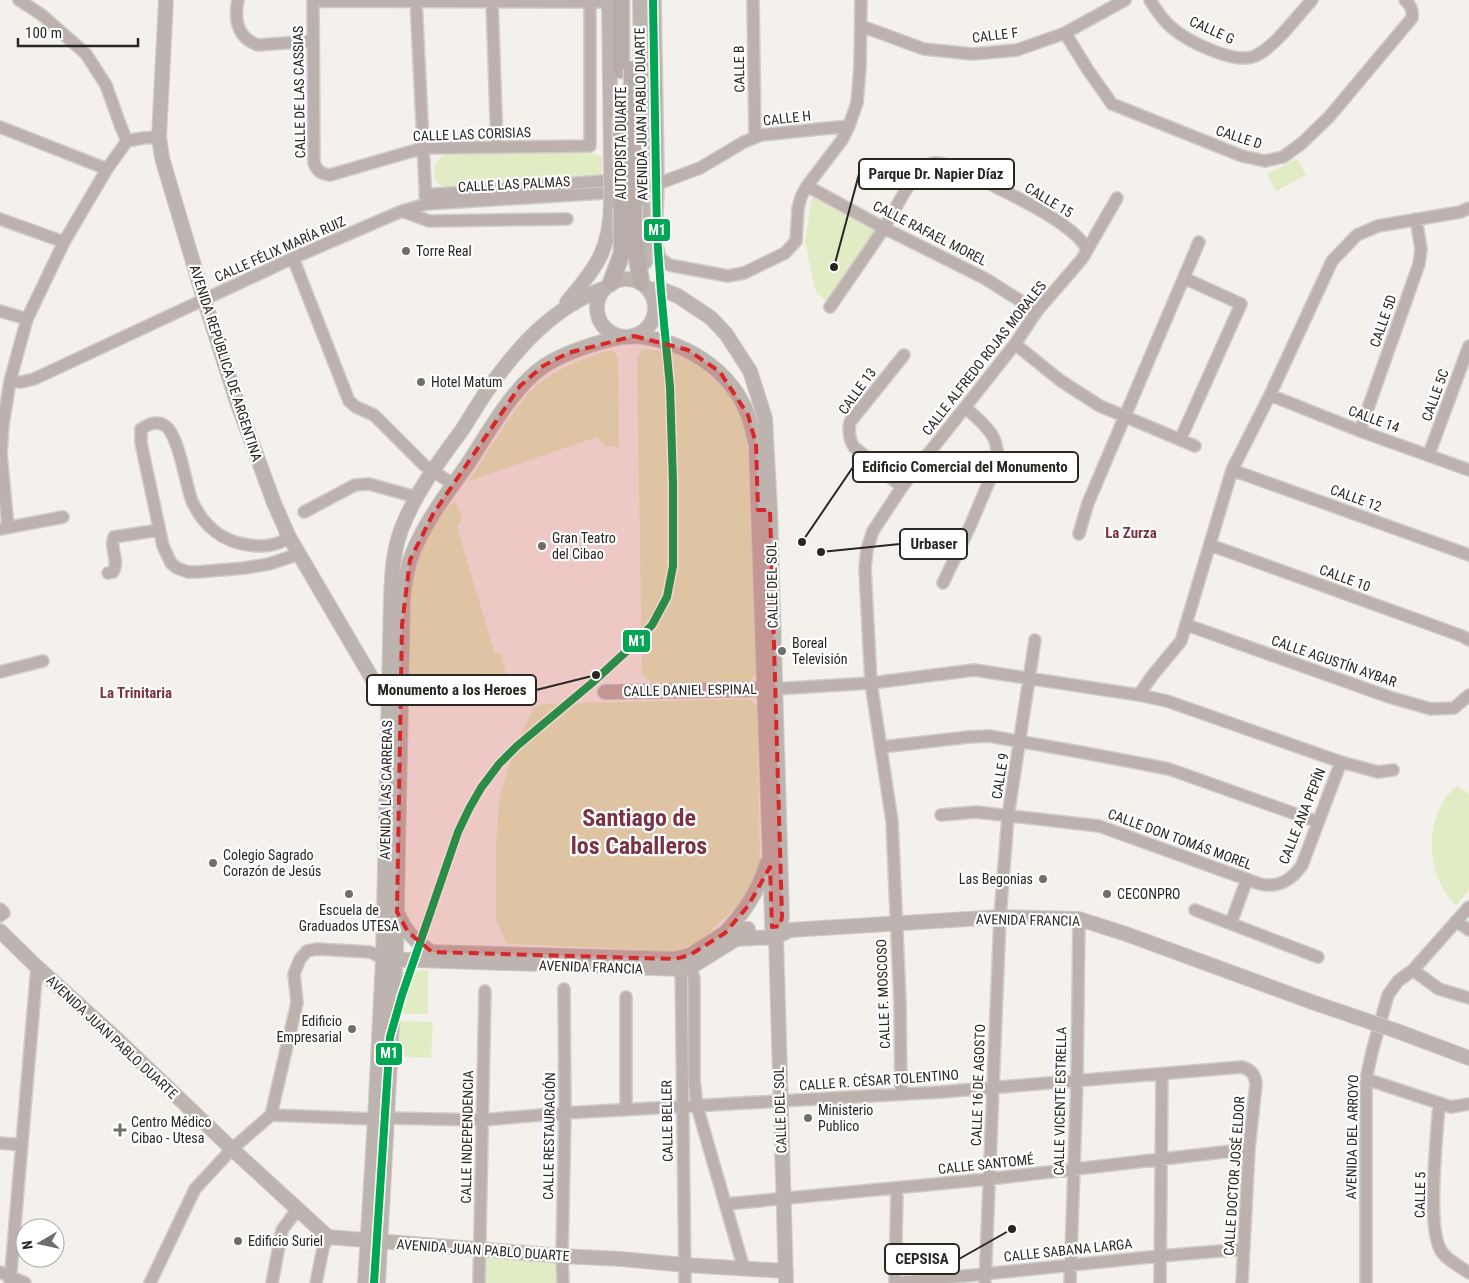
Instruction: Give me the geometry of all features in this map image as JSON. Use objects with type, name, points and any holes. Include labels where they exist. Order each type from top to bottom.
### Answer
[{"type":"highway","name":"AUTOPISTA DUARTE","points":[[608,286],[622,253],[613,0]]},
{"type":"highway","name":"AUTOPISTA DUARTE","points":[[631,0],[621,239],[646,286]]},
{"type":"main road","name":"AVENIDA REPÚBLICA DE ARGENTINA","points":[[166,0],[159,137],[168,179],[237,402],[274,503],[289,537],[380,692],[394,696]]},
{"type":"main road","points":[[560,311],[594,267],[621,239],[611,219],[606,192],[611,166],[613,0]]},
{"type":"main road","name":"AVENIDA JUAN PABLO DUARTE","points":[[640,0],[650,181],[643,247],[646,286]]},
{"type":"main road","points":[[626,278],[646,286],[654,299],[655,315],[647,329],[628,337],[613,334],[606,329],[600,322],[597,304],[600,296],[608,286],[626,278]]},
{"type":"main road","name":"AVENIDA LAS CARRERAS","points":[[389,956],[397,912],[393,568],[396,546],[416,497],[507,363],[540,328],[560,311],[574,302],[608,286]]},
{"type":"main road","name":"CALLE DEL SOL","points":[[646,286],[664,290],[678,296],[711,318],[726,334],[750,371],[765,418],[764,510],[769,689],[770,853],[780,930],[780,1101],[786,1277]]},
{"type":"main road","name":"CALLE DEL SOL","points":[[628,337],[666,343],[698,355],[720,372],[737,393],[748,415],[756,444],[764,510]]},
{"type":"main road","name":"AVENIDA LAS CARRERAS","points":[[378,1283],[374,1241],[389,956],[394,696],[403,600],[410,560],[418,541],[454,484],[520,386],[543,366],[568,353],[597,343],[628,337]]},
{"type":"main road","name":"CALLE DEL SOL","points":[[769,689],[782,917],[780,930]]},
{"type":"main road","name":"CALLE DANIEL ESPINAL","points":[[605,692],[769,689]]},
{"type":"main road","points":[[394,696],[517,694]]},
{"type":"main road","points":[[724,933],[741,915],[754,896],[764,874],[770,853]]},
{"type":"main road","points":[[397,912],[408,932],[419,944],[432,952]]},
{"type":"main road","name":"AVENIDA FRANCIA","points":[[685,963],[724,933],[738,930],[780,930],[1000,917],[1079,920],[1126,934],[1469,1058]]},
{"type":"main road","name":"AVENIDA FRANCIA","points":[[389,956],[685,963],[736,939],[780,930]]},
{"type":"main road","name":"AVENIDA JUAN PABLO DUARTE","points":[[0,931],[37,968],[119,1041],[297,1210],[328,1237],[744,1269],[786,1277]]},
{"type":"main road","name":"AVENIDA FRANCIA","points":[[389,956],[432,952],[669,959],[685,963]]},
{"type":"main road","name":"AVENIDA LAS CARRERAS","points":[[365,1283],[374,1241]]},
{"type":"street","points":[[19,0],[42,15],[86,54],[106,84],[127,141]]},
{"type":"street","points":[[238,0],[236,22],[238,29],[254,44],[312,41]]},
{"type":"street","points":[[313,0],[613,0]]},
{"type":"street","name":"CALLE DE LAS CASSIAS","points":[[313,0],[314,163],[319,171],[330,175]]},
{"type":"street","points":[[416,0],[426,200]]},
{"type":"street","points":[[655,0],[650,181],[658,252],[663,262],[669,265],[728,276],[744,274],[758,268],[786,253],[796,241],[798,208],[807,186],[842,140],[857,103],[860,67],[861,0]]},
{"type":"street","name":"CALLE B","points":[[753,0],[755,137]]},
{"type":"street","name":"CALLE F","points":[[861,26],[924,49],[973,54],[1017,50],[1065,33],[1125,0]]},
{"type":"street","name":"CALLE G","points":[[1150,0],[1159,15],[1185,37],[1206,48],[1243,58],[1255,56],[1268,47],[1312,0]]},
{"type":"street","name":"CALLE D","points":[[1065,33],[1112,104],[1242,156],[1265,161],[1274,160],[1290,153],[1328,117],[1412,18],[1413,12],[1410,4],[1405,0]]},
{"type":"street","points":[[492,1],[497,146]]},
{"type":"street","name":"CALLE LAS CORISIAS","points":[[330,175],[422,148],[590,146],[590,1]]},
{"type":"street","name":"CALLE H","points":[[650,181],[691,172],[712,163],[729,150],[755,137],[849,126]]},
{"type":"street","points":[[0,127],[107,169]]},
{"type":"street","points":[[63,517],[4,528],[1,454],[10,382],[27,319],[64,242],[107,169],[127,141],[159,137]]},
{"type":"street","name":"CALLE 15","points":[[830,307],[884,228],[916,175],[924,167],[934,163],[944,164],[967,173],[1033,207],[1067,227],[1084,242],[1087,249]]},
{"type":"street","name":"CALLE RAFAEL MOREL","points":[[807,186],[884,228],[984,278],[1037,311]]},
{"type":"street","name":"CALLE LAS PALMAS","points":[[426,200],[606,192]]},
{"type":"street","name":"CALLE ALFREDO ROJAS MORALES","points":[[896,923],[892,821],[871,683],[865,559],[873,531],[902,486],[966,408],[1015,344],[1037,311],[1082,259],[1117,198]]},
{"type":"street","name":"CALLE FÉLIX MARÍA RUIZ","points":[[10,382],[34,379],[294,258],[426,200]]},
{"type":"street","points":[[1139,695],[1181,641],[1232,470],[1270,396],[1332,261],[1357,235],[1378,226],[1460,212],[1469,208]]},
{"type":"street","points":[[402,211],[430,221],[567,219]]},
{"type":"street","points":[[0,219],[64,242]]},
{"type":"street","name":"CALLE 5D","points":[[1360,431],[1419,264],[1421,249],[1416,219]]},
{"type":"street","points":[[1079,534],[1088,503],[1200,242]]},
{"type":"street","points":[[294,258],[349,401],[356,407],[374,415],[398,441],[432,471],[454,484]]},
{"type":"street","points":[[1180,440],[1241,304],[1184,278]]},
{"type":"street","points":[[0,311],[27,319]]},
{"type":"street","points":[[1015,344],[1061,381],[1100,406],[1195,446]]},
{"type":"street","name":"CALLE 5C","points":[[1429,454],[1469,346]]},
{"type":"street","name":"CALLE 13","points":[[902,486],[854,448],[850,440],[849,431],[850,422],[904,354]]},
{"type":"street","name":"CALLE 14","points":[[1270,396],[1469,470]]},
{"type":"street","points":[[943,583],[971,524],[998,457],[996,444],[989,429],[966,408]]},
{"type":"street","points":[[289,537],[285,541],[271,545],[256,546],[228,541],[218,534],[200,514],[192,499],[177,444],[169,429],[163,424],[155,423],[141,429],[140,437],[159,530],[163,546],[171,563],[182,571],[188,572],[258,566],[278,562],[299,554]]},
{"type":"street","name":"CALLE 12","points":[[1232,470],[1469,555]]},
{"type":"street","points":[[304,512],[355,485],[369,484],[416,497]]},
{"type":"street","points":[[108,573],[112,572],[116,564],[111,542],[114,536],[159,530]]},
{"type":"street","name":"CALLE 10","points":[[1210,545],[1469,640]]},
{"type":"street","name":"CALLE AGUSTÍN AYBAR","points":[[1187,625],[1431,709],[1444,710],[1454,708],[1469,696]]},
{"type":"street","name":"CALLE 9","points":[[1000,917],[1008,816],[1035,640]]},
{"type":"street","points":[[0,672],[43,661]]},
{"type":"street","points":[[769,689],[871,683],[974,670],[1139,695],[1185,706],[1341,762],[1378,772],[1393,770]]},
{"type":"street","points":[[882,747],[989,736],[1169,769],[1318,822]]},
{"type":"street","name":"CALLE ANA PEPÍN","points":[[1260,884],[1269,886],[1279,884],[1296,874],[1302,865],[1341,762]]},
{"type":"street","name":"CALLE DON TOMÁS MOREL","points":[[941,815],[976,812],[1099,826],[1260,884]]},
{"type":"street","points":[[1231,923],[1247,879]]},
{"type":"street","name":"AVENIDA DEL ARROYO","points":[[1366,1283],[1366,1079],[1373,1048],[1388,994],[1398,981],[1414,970],[1469,906]]},
{"type":"street","points":[[0,909],[4,913],[0,916]]},
{"type":"street","points":[[1195,910],[1318,957]]},
{"type":"street","name":"CALLE 16 DE AGOSTO","points":[[985,1279],[1000,917]]},
{"type":"street","name":"CALLE VICENTE ESTRELLA","points":[[1070,1283],[1077,1080],[1079,920]]},
{"type":"street","points":[[1456,921],[1469,930]]},
{"type":"street","name":"CALLE F. MOSCOSO","points":[[896,923],[900,1002],[901,1094]]},
{"type":"street","points":[[150,1283],[195,1189],[232,1149],[271,1115],[297,1003],[294,974],[300,959],[306,951],[317,949],[370,952],[389,956]]},
{"type":"street","points":[[685,963],[694,979],[694,1080],[697,1106],[744,1269]]},
{"type":"street","name":"CALLE BELLER","points":[[685,963],[682,1106],[685,1283]]},
{"type":"street","points":[[25,1283],[6,1277],[22,1145],[37,968]]},
{"type":"street","points":[[1414,970],[1438,989],[1469,998]]},
{"type":"street","name":"CALLE RESTAURACIÓN","points":[[563,1283],[564,989]]},
{"type":"street","name":"CALLE INDEPENDENCIA","points":[[479,1283],[486,991]]},
{"type":"street","points":[[626,997],[626,1110]]},
{"type":"street","name":"CALLE R. CÉSAR TOLENTINO","points":[[271,1115],[482,1120],[565,1113],[901,1094],[1242,1067],[1252,1072]]},
{"type":"street","name":"CALLE DOCTOR JOSÉ ELDOR","points":[[1242,1283],[1249,1149],[1256,1084],[1252,1072]]},
{"type":"street","points":[[1160,1283],[1162,1074]]},
{"type":"street","points":[[1366,1079],[1451,1107],[1469,1104]]},
{"type":"street","name":"CALLE 5","points":[[1439,1104],[1434,1188],[1436,1238],[1440,1250],[1446,1257],[1469,1273]]},
{"type":"street","points":[[0,1142],[22,1145]]},
{"type":"street","name":"CALLE SANTOMÉ","points":[[726,1204],[989,1179],[1249,1149]]},
{"type":"street","points":[[895,1283],[897,1188]]},
{"type":"street","points":[[272,1283],[282,1230],[297,1210]]},
{"type":"street","points":[[316,1283],[323,1248],[328,1237]]},
{"type":"street","name":"CALLE SABANA LARGA","points":[[895,1283],[985,1279],[1070,1265],[1244,1249]]},
{"type":"highlighted area","points":[[634,336],[688,350],[720,372],[748,415],[756,444],[758,510],[770,510],[782,917],[780,926],[772,927],[770,867],[748,906],[725,933],[690,955],[675,959],[432,952],[408,932],[397,912],[402,625],[410,560],[433,514],[520,386],[543,366],[568,353]]},
{"type":"green space","points":[[587,152],[602,157],[602,178],[446,188],[436,181],[434,176],[435,165],[438,160],[449,154]]},
{"type":"green space","points":[[1297,159],[1306,175],[1276,191],[1267,174]]},
{"type":"green space","points":[[812,197],[878,233],[843,293],[825,300],[816,293],[805,242]]},
{"type":"green space","points":[[642,349],[669,351],[696,364],[727,391],[744,420],[748,452],[756,675],[747,683],[655,685],[642,675],[637,359]]},
{"type":"green space","points":[[613,350],[618,359],[619,447],[605,446],[597,437],[469,481],[511,416],[534,388],[566,367],[591,356]]},
{"type":"green space","points":[[456,500],[462,519],[457,527],[494,652],[501,654],[506,674],[500,688],[410,688],[410,607],[416,568],[422,549],[432,530]]},
{"type":"green space","points":[[749,699],[757,706],[760,859],[753,884],[740,904],[701,940],[675,951],[507,944],[496,921],[496,845],[499,801],[513,752],[533,708],[542,704]]},
{"type":"green space","points":[[1457,786],[1469,794],[1469,890],[1456,906],[1447,895],[1435,869],[1432,841],[1438,813],[1445,798]]},
{"type":"green space","points":[[428,970],[428,1014],[399,1014],[400,972]]},
{"type":"green space","points":[[400,1021],[433,1022],[431,1058],[399,1057]]},
{"type":"green space","points":[[486,1258],[557,1260],[558,1283],[485,1283]]},
{"type":"transit line","name":"M1","points":[[374,1283],[390,1037],[402,995],[458,832],[481,788],[499,764],[517,746],[629,649],[652,625],[667,597],[673,566],[673,483],[670,387],[657,235],[653,0]]},
{"type":"place","name":"Torre Real","points":[[406,251]]},
{"type":"place","name":"Parque Dr. Napier Díaz","points":[[834,267]]},
{"type":"place","name":"Hotel Matum","points":[[421,382]]},
{"type":"place","name":"Edificio Comercial del Monumento","points":[[802,542]]},
{"type":"place","name":"Gran Teatro del Cibao","points":[[542,546]]},
{"type":"place","name":"Urbaser","points":[[821,552]]},
{"type":"place","name":"Boreal Televisión","points":[[782,651]]},
{"type":"place","name":"Monumento a los Heroes","points":[[596,675]]},
{"type":"place","name":"Colegio Sagrado Corazón de Jesús","points":[[213,863]]},
{"type":"place","name":"Las Begonias","points":[[1043,879]]},
{"type":"place","name":"Escuela de Graduados UTESA","points":[[349,894]]},
{"type":"place","name":"CECONPRO","points":[[1107,894]]},
{"type":"place","name":"Edificio Empresarial","points":[[352,1029]]},
{"type":"place","name":"Ministerio Publico","points":[[808,1118]]},
{"type":"place","name":"Centro Médico Cibao - Utesa","points":[[120,1130]]},
{"type":"place","name":"CEPSISA","points":[[1012,1229]]},
{"type":"place","name":"Edificio Suriel","points":[[238,1241]]},
{"type":"district","name":"La Zurza","points":[[1131,533]]},
{"type":"district","name":"La Trinitaria","points":[[136,693]]},
{"type":"district","name":"Santiago de los Caballeros","points":[[639,832]]}]
